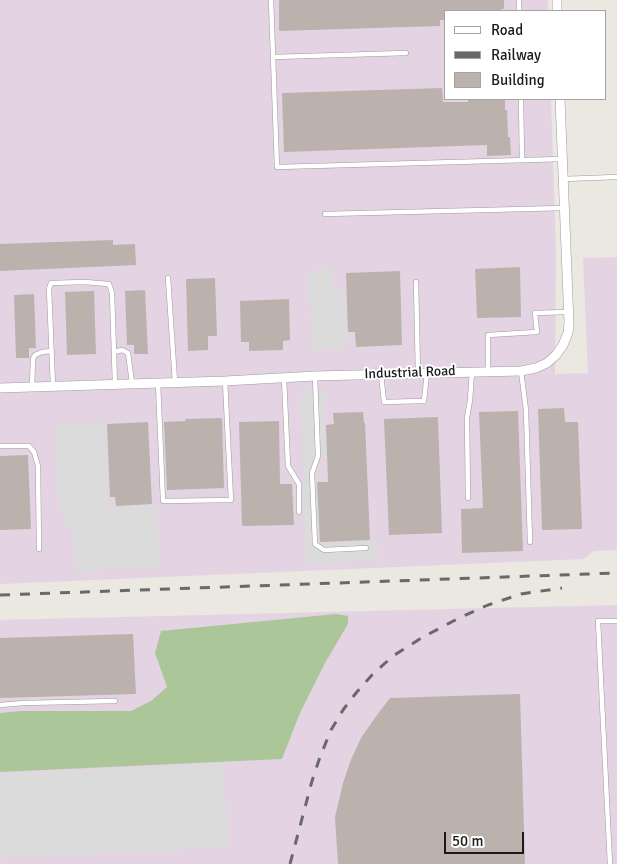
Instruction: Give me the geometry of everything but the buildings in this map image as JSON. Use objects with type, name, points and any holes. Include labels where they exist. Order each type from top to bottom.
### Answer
[{"type":"street","name":"Industrial Road","points":[[0,388],[225,381],[315,376],[521,371],[536,368],[547,363],[563,345],[568,333],[560,100]]},
{"type":"lane","points":[[271,0],[277,167],[562,158]]},
{"type":"lane","points":[[273,57],[406,53]]},
{"type":"lane","points":[[520,100],[522,160]]},
{"type":"lane","points":[[563,179],[617,177]]},
{"type":"lane","points":[[325,214],[564,208]]},
{"type":"lane","points":[[168,278],[175,382]]},
{"type":"lane","points":[[53,386],[49,289],[51,283],[85,282],[108,284],[112,293],[115,384]]},
{"type":"lane","points":[[381,374],[384,402],[424,401],[418,344],[416,282]]},
{"type":"lane","points":[[488,372],[488,335],[537,332],[535,314],[568,312]]},
{"type":"lane","points":[[114,352],[122,350],[128,353],[132,384]]},
{"type":"lane","points":[[32,387],[33,359],[42,352],[51,351]]},
{"type":"lane","points":[[521,371],[526,410],[530,542]]},
{"type":"lane","points":[[468,498],[467,418],[472,372]]},
{"type":"lane","points":[[315,376],[318,456],[312,473],[315,544],[324,550],[366,548]]},
{"type":"lane","points":[[284,378],[288,466],[299,484],[299,512]]},
{"type":"lane","points":[[158,383],[163,501],[231,500],[225,381]]},
{"type":"lane","points":[[0,446],[29,446],[34,452],[38,466],[39,549]]},
{"type":"lane","points":[[610,864],[598,622],[617,621]]},
{"type":"lane","points":[[0,705],[115,701]]},
{"type":"shaded area","points":[[0,0],[548,0],[548,10],[444,10],[444,100],[551,100],[556,252],[555,374],[588,373],[583,258],[617,257],[617,550],[594,551],[583,559],[0,584]]},
{"type":"shaded area","points":[[333,269],[334,290],[345,290],[347,349],[311,350],[309,270]]},
{"type":"shaded area","points":[[301,390],[326,390],[326,406],[323,406],[326,458],[318,458],[319,542],[378,541],[378,561],[306,563]]},
{"type":"shaded area","points":[[106,422],[109,507],[157,505],[160,568],[75,571],[73,527],[64,527],[64,512],[59,512],[55,424]]},
{"type":"shaded area","points":[[617,605],[617,864],[0,864],[0,620]]},
{"type":"shaded area","points":[[224,763],[228,848],[0,858],[0,774]]},
{"type":"green space","points":[[336,614],[348,616],[348,624],[325,663],[300,713],[282,759],[0,772],[0,713],[21,711],[131,711],[151,701],[167,687],[155,653],[161,631]]},
{"type":"railway","points":[[0,595],[617,573]]},
{"type":"railway","points":[[290,864],[312,781],[331,730],[343,710],[372,675],[393,656],[423,637],[461,617],[488,605],[521,594],[562,588]]}]
